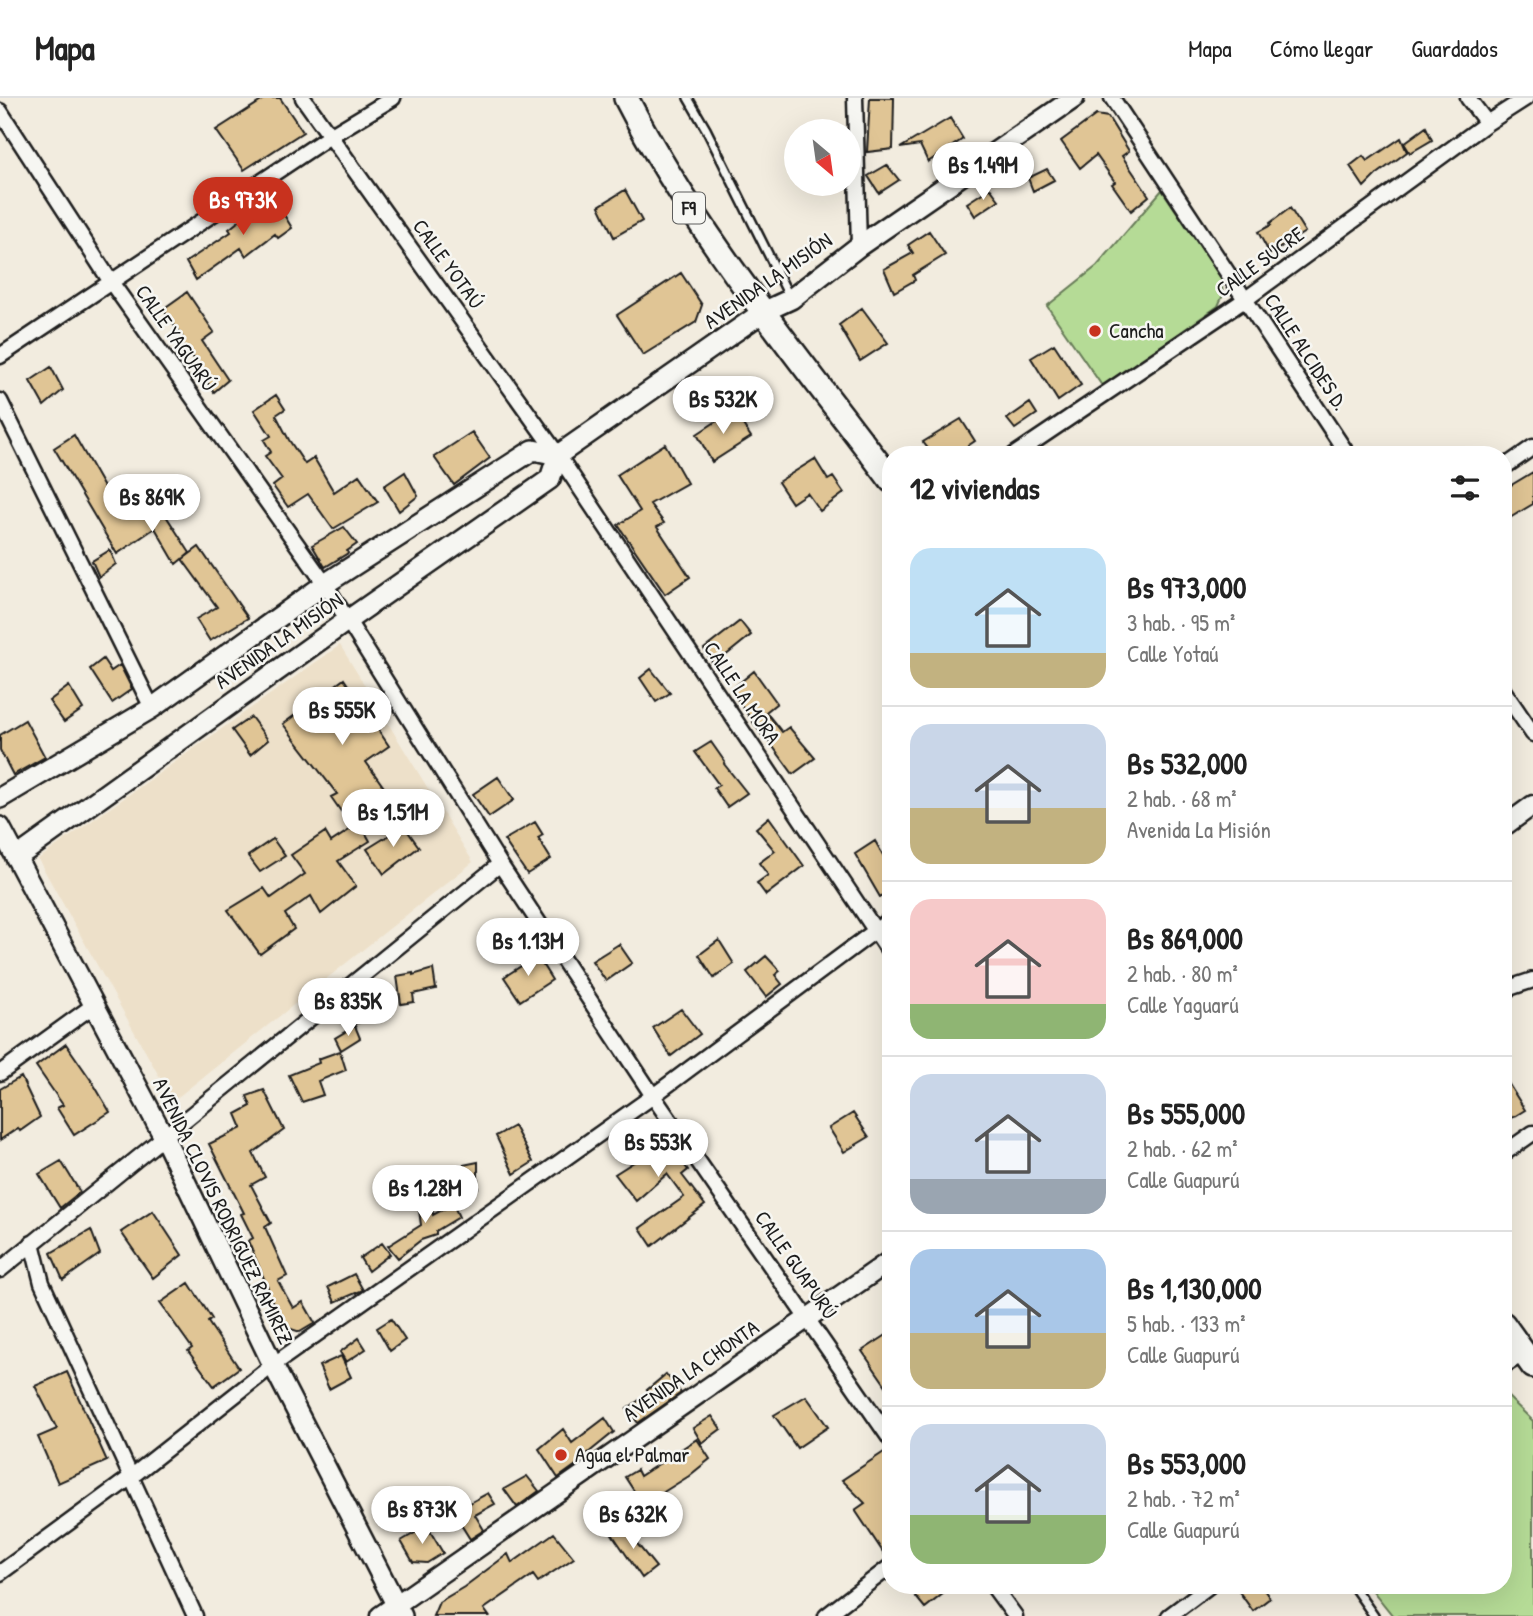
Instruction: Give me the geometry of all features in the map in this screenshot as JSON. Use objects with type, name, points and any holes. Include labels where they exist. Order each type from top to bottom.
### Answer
[{"type":"highway","name":"F9","points":[[626,98],[651,146],[705,232],[882,466]]},
{"type":"highway","points":[[1512,1335],[1530,1356]]},
{"type":"main road","name":"AVENIDA LA MISIÓN","points":[[6,844],[348,620],[550,479],[558,455],[763,312],[791,299],[859,246],[1074,98]]},
{"type":"main road","name":"AVENIDA LA MISIÓN","points":[[0,798],[152,708],[325,584],[533,450],[558,455]]},
{"type":"main road","name":"AVENIDA CLOVIS RODRIGUEZ RAMIREZ","points":[[6,844],[164,1137],[273,1365],[399,1610]]},
{"type":"street","name":"CALLE YOTAÚ","points":[[303,98],[558,455]]},
{"type":"street","points":[[0,356],[330,136],[393,98]]},
{"type":"street","points":[[855,98],[859,246]]},
{"type":"street","name":"CALLE ALCIDES D.","points":[[1112,98],[1342,446]]},
{"type":"street","points":[[1468,98],[1488,123]]},
{"type":"street","name":"CALLE SUCRE","points":[[1027,446],[1246,299],[1488,123],[1527,98]]},
{"type":"street","name":"CALLE YAGUARÚ","points":[[0,111],[111,282],[325,584]]},
{"type":"street","points":[[0,401],[152,708]]},
{"type":"street","points":[[1512,462],[1533,447]]},
{"type":"street","name":"CALLE LA MORA","points":[[558,455],[882,940]]},
{"type":"street","name":"CALLE GUAPURÚ","points":[[325,584],[500,864],[653,1096],[882,1427]]},
{"type":"street","points":[[1512,703],[1533,734]]},
{"type":"street","points":[[1512,820],[1533,805]]},
{"type":"street","points":[[0,1270],[500,864]]},
{"type":"street","points":[[0,1573],[131,1477],[273,1365],[653,1096],[882,925]]},
{"type":"street","points":[[1512,987],[1533,980]]},
{"type":"street","points":[[0,1073],[94,1005]]},
{"type":"street","points":[[1512,1148],[1533,1133]]},
{"type":"street","points":[[32,1243],[42,1283],[195,1616]]},
{"type":"street","name":"AVENIDA LA CHONTA","points":[[380,1616],[399,1610],[882,1267]]},
{"type":"street","points":[[1512,1363],[1530,1356]]},
{"type":"street","points":[[826,1616],[882,1573]]},
{"type":"street","points":[[999,1594],[1015,1616]]},
{"type":"street","points":[[1169,1616],[1198,1594]]},
{"type":"lane","points":[[688,98],[791,299]]},
{"type":"lane","points":[[1359,1594],[1374,1616]]},
{"type":"shaded area","points":[[340,645],[473,862],[173,1101],[38,859]]},
{"type":"green space","points":[[1162,190],[1221,278],[1223,295],[1218,306],[1103,387],[1047,306],[1097,266]]},
{"type":"green space","points":[[1512,1401],[1533,1421],[1533,1616],[1393,1616],[1375,1594],[1512,1594]]},
{"type":"building","points":[[266,98],[280,98],[303,132],[244,170],[216,130]]},
{"type":"building","points":[[870,98],[894,98],[893,149],[867,152]]},
{"type":"building","points":[[1096,115],[1108,117],[1129,151],[1122,156],[1149,196],[1131,211],[1096,155],[1080,168],[1061,141]]},
{"type":"building","points":[[950,118],[963,139],[928,162],[920,145],[900,148]]},
{"type":"building","points":[[1426,127],[1432,140],[1410,153],[1404,143]]},
{"type":"building","points":[[1401,138],[1407,152],[1364,187],[1350,166],[1363,156],[1367,161]]},
{"type":"building","points":[[887,165],[899,180],[879,193],[868,176]]},
{"type":"building","points":[[1047,169],[1054,180],[1033,191],[1028,178]]},
{"type":"building","points":[[990,188],[999,200],[975,216],[967,203]]},
{"type":"building","points":[[625,190],[642,221],[614,237],[599,206]]},
{"type":"building","points":[[272,195],[292,228],[278,238],[275,234],[246,256],[241,248],[196,280],[186,262],[231,232],[229,229]]},
{"type":"building","points":[[1290,208],[1305,232],[1270,254],[1258,232],[1271,225],[1270,223]]},
{"type":"building","points":[[929,231],[945,255],[913,275],[915,280],[894,292],[884,269],[913,253],[908,245]]},
{"type":"building","points":[[681,273],[702,305],[696,322],[643,355],[617,315]]},
{"type":"building","points":[[187,292],[214,332],[202,341],[228,380],[214,392],[195,364],[197,362],[179,341],[183,338],[163,309]]},
{"type":"building","points":[[862,308],[888,343],[860,361],[839,325]]},
{"type":"building","points":[[1054,344],[1081,385],[1058,401],[1031,358]]},
{"type":"building","points":[[51,367],[63,390],[44,406],[30,381]]},
{"type":"building","points":[[276,395],[285,409],[276,415],[305,464],[314,458],[334,492],[359,475],[378,502],[333,529],[308,494],[288,507],[273,486],[282,479],[265,456],[271,452],[264,440],[271,436],[254,410]]},
{"type":"building","points":[[1030,403],[1037,414],[1015,429],[1007,419]]},
{"type":"building","points":[[729,413],[736,414],[751,437],[712,462],[697,434]]},
{"type":"building","points":[[961,419],[975,441],[968,446],[926,446],[923,442]]},
{"type":"building","points":[[472,432],[490,458],[454,485],[434,457]]},
{"type":"building","points":[[74,435],[121,517],[186,476],[192,488],[161,508],[190,553],[183,559],[199,547],[248,618],[210,641],[196,619],[217,607],[182,559],[176,564],[155,528],[117,554],[54,448]]},
{"type":"building","points":[[665,444],[687,483],[650,504],[664,523],[657,527],[690,577],[665,594],[618,525],[640,511],[617,475]]},
{"type":"building","points":[[815,459],[828,480],[833,477],[844,493],[820,511],[807,493],[792,503],[778,482]]},
{"type":"building","points":[[405,472],[418,496],[399,511],[384,486]]},
{"type":"building","points":[[1533,472],[1533,504],[1512,517],[1512,485]]},
{"type":"building","points":[[344,527],[357,544],[325,567],[312,545]]},
{"type":"building","points":[[110,550],[116,564],[99,577],[92,561]]},
{"type":"building","points":[[740,621],[751,635],[714,665],[704,649]]},
{"type":"building","points":[[103,659],[111,671],[120,665],[132,689],[112,703],[90,669]]},
{"type":"building","points":[[651,669],[670,693],[656,702],[640,678]]},
{"type":"building","points":[[754,671],[777,703],[766,712],[782,732],[789,727],[815,758],[793,774],[768,740],[766,741],[731,690]]},
{"type":"building","points":[[344,679],[389,746],[366,762],[388,793],[347,820],[331,797],[337,794],[283,724]]},
{"type":"building","points":[[69,686],[83,709],[64,722],[49,701]]},
{"type":"building","points":[[251,717],[268,740],[250,755],[232,730]]},
{"type":"building","points":[[25,720],[45,757],[13,775],[0,750],[0,735]]},
{"type":"building","points":[[711,742],[747,793],[727,807],[714,788],[719,785],[695,752]]},
{"type":"building","points":[[498,777],[514,800],[489,817],[473,794]]},
{"type":"building","points":[[769,817],[804,866],[766,895],[757,883],[768,875],[759,863],[775,851],[756,828]]},
{"type":"building","points":[[535,822],[543,835],[538,838],[551,859],[527,874],[504,840]]},
{"type":"building","points":[[360,823],[370,841],[338,861],[356,886],[321,914],[311,896],[285,914],[294,929],[260,954],[228,910],[264,888],[271,898],[305,874],[291,855],[325,832],[331,842]]},
{"type":"building","points":[[404,826],[419,847],[384,874],[367,849]]},
{"type":"building","points":[[273,839],[285,856],[260,872],[248,856]]},
{"type":"building","points":[[875,841],[882,853],[880,897],[855,854]]},
{"type":"building","points":[[719,940],[734,964],[714,978],[699,955]]},
{"type":"building","points":[[619,944],[632,963],[606,981],[592,961]]},
{"type":"building","points":[[537,956],[552,980],[520,1001],[504,977]]},
{"type":"building","points":[[766,956],[780,971],[775,975],[782,984],[766,997],[747,972]]},
{"type":"building","points":[[433,969],[436,989],[413,994],[414,1002],[401,1004],[397,976]]},
{"type":"building","points":[[371,995],[376,1017],[354,1024],[353,1008]]},
{"type":"building","points":[[681,1009],[700,1034],[671,1056],[653,1028]]},
{"type":"building","points":[[355,1026],[360,1038],[341,1050],[335,1038]]},
{"type":"building","points":[[66,1044],[110,1112],[74,1135],[57,1108],[63,1105],[36,1066]]},
{"type":"building","points":[[340,1051],[346,1070],[318,1081],[323,1095],[302,1102],[289,1075],[319,1063],[318,1059]]},
{"type":"building","points":[[21,1077],[40,1117],[20,1131],[18,1128],[0,1140],[0,1089]]},
{"type":"building","points":[[1512,1089],[1525,1110],[1512,1118]]},
{"type":"building","points":[[264,1090],[284,1130],[253,1153],[265,1177],[251,1185],[271,1223],[265,1227],[287,1276],[278,1281],[293,1308],[303,1302],[315,1323],[300,1332],[288,1328],[265,1289],[268,1288],[248,1241],[253,1238],[241,1214],[244,1213],[209,1144],[242,1128],[236,1114],[251,1106],[247,1096]]},
{"type":"building","points":[[853,1113],[869,1137],[844,1152],[829,1128]]},
{"type":"building","points":[[645,1122],[657,1125],[688,1170],[682,1175],[705,1205],[652,1246],[640,1228],[684,1197],[667,1174],[636,1201],[615,1174],[640,1158],[625,1135]]},
{"type":"building","points":[[514,1126],[533,1162],[514,1174],[496,1136]]},
{"type":"building","points":[[61,1161],[80,1192],[60,1208],[39,1174]]},
{"type":"building","points":[[478,1162],[478,1188],[462,1190],[463,1165]]},
{"type":"building","points":[[430,1191],[433,1215],[453,1204],[459,1217],[436,1231],[436,1235],[421,1240],[398,1258],[388,1246],[421,1225],[417,1195]]},
{"type":"building","points":[[153,1211],[182,1255],[153,1278],[121,1232]]},
{"type":"building","points":[[91,1230],[100,1254],[63,1280],[51,1253]]},
{"type":"building","points":[[382,1243],[390,1254],[368,1271],[360,1258]]},
{"type":"building","points":[[354,1274],[363,1290],[335,1302],[328,1287]]},
{"type":"building","points":[[189,1283],[212,1319],[208,1322],[239,1368],[214,1386],[188,1351],[192,1348],[160,1303]]},
{"type":"building","points":[[391,1319],[405,1340],[390,1351],[377,1328]]},
{"type":"building","points":[[359,1338],[366,1349],[346,1362],[340,1352]]},
{"type":"building","points":[[882,1338],[882,1380],[862,1351]]},
{"type":"building","points":[[341,1356],[351,1377],[329,1389],[319,1366]]},
{"type":"building","points":[[67,1372],[107,1461],[58,1483],[38,1437],[57,1429],[35,1386]]},
{"type":"building","points":[[666,1374],[681,1393],[638,1423],[627,1409],[649,1393],[647,1390]]},
{"type":"building","points":[[806,1396],[828,1427],[797,1448],[774,1415]]},
{"type":"building","points":[[712,1416],[721,1429],[702,1443],[693,1428]]},
{"type":"building","name":"Agua el Palmar","points":[[605,1418],[614,1432],[558,1478],[539,1449],[563,1429],[572,1443]]},
{"type":"building","points":[[697,1439],[710,1459],[689,1476],[643,1505],[625,1477],[637,1470],[640,1476]]},
{"type":"building","points":[[882,1453],[882,1550],[855,1510],[865,1503],[842,1480]]},
{"type":"building","points":[[527,1476],[539,1491],[517,1507],[504,1489]]},
{"type":"building","points":[[488,1493],[495,1504],[475,1515],[484,1530],[470,1539],[453,1512]]},
{"type":"building","points":[[622,1525],[656,1567],[642,1578],[610,1531]]},
{"type":"building","points":[[427,1526],[443,1553],[427,1563],[413,1562],[401,1541]]},
{"type":"building","points":[[554,1533],[574,1558],[538,1582],[533,1575],[484,1609],[489,1616],[433,1616],[439,1602],[508,1554],[512,1563]]},
{"type":"building","points":[[914,1594],[943,1594],[925,1608]]},
{"type":"building","points":[[1241,1594],[1267,1594],[1270,1598],[1253,1611]]},
{"type":"place","name":"Cancha","points":[[1095,331]]},
{"type":"place","name":"Agua el Palmar","points":[[561,1455]]}]
